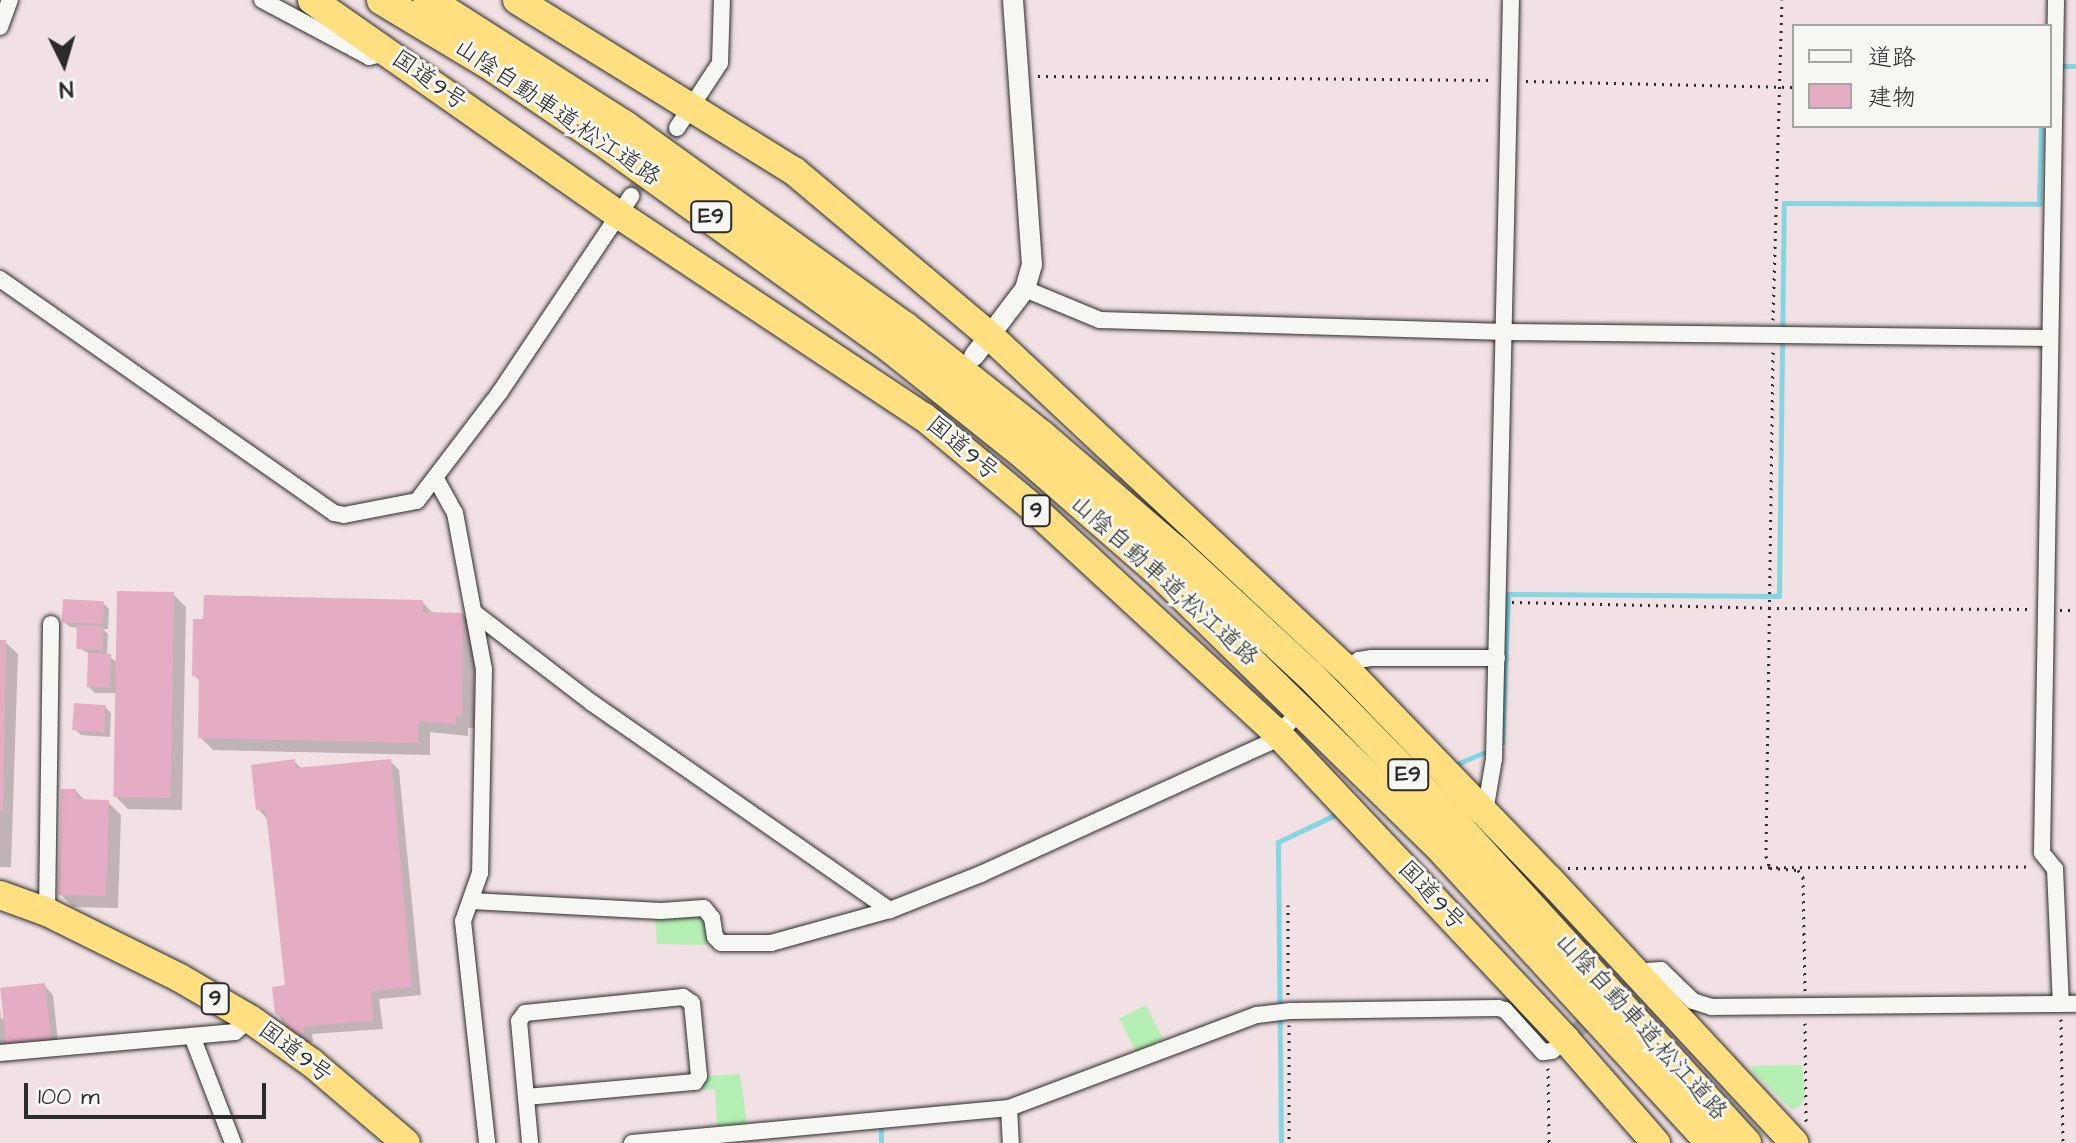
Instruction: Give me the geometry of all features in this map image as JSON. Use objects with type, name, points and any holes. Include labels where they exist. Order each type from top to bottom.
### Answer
[{"type":"highway","name":"国道9号","points":[[312,0],[931,410],[1032,507],[1286,726],[1562,1042],[1656,1143]]},
{"type":"highway","name":"山陰自動車道;松江道路","points":[[382,0],[495,68],[610,146],[892,349],[1026,456],[1160,573],[1311,717],[1437,844],[1709,1143]]},
{"type":"highway","name":"山陰自動車道;松江道路","points":[[428,0],[625,126],[893,318],[1042,436],[1177,552],[1310,675],[1452,820],[1746,1143]]},
{"type":"highway","points":[[517,0],[685,118],[794,171],[1341,671],[1485,812],[1637,978],[1801,1135]]},
{"type":"highway","name":"国道9号","points":[[0,895],[47,912],[180,978],[250,1019],[312,1063],[406,1143]]},
{"type":"street","points":[[0,27],[10,0]]},
{"type":"street","points":[[262,0],[369,57],[389,53]]},
{"type":"street","points":[[685,118],[720,63],[722,0]]},
{"type":"street","points":[[982,346],[1025,289],[1033,244],[1013,0]]},
{"type":"street","points":[[1485,812],[1494,759],[1506,332],[1511,0]]},
{"type":"street","points":[[1637,978],[1647,971],[1661,970],[1689,998],[1704,1007],[2068,1004],[2055,869],[2042,853],[2056,0]]},
{"type":"street","points":[[0,279],[334,513],[401,507],[417,501],[436,479],[500,392],[624,205]]},
{"type":"street","points":[[1025,289],[1100,320],[1506,332],[2050,338]]},
{"type":"street","points":[[436,479],[455,513],[484,669],[480,873],[463,921],[487,1143]]},
{"type":"street","points":[[476,614],[592,703],[890,910]]},
{"type":"street","points":[[47,912],[51,624]]},
{"type":"street","points":[[1341,671],[1372,658],[1497,658]]},
{"type":"street","points":[[471,901],[661,911],[704,908],[710,913],[718,940],[751,946],[890,910],[981,874],[1268,743],[1286,726]]},
{"type":"street","points":[[526,1097],[695,1082],[699,1076],[692,1003],[683,997],[525,1013],[519,1021],[530,1143]]},
{"type":"street","points":[[632,1143],[753,1138],[1009,1108],[1257,1015],[1291,1011],[1498,1008],[1562,1042]]},
{"type":"street","points":[[0,1053],[235,1032],[250,1019]]},
{"type":"street","points":[[192,1036],[233,1143]]},
{"type":"street","points":[[1009,1108],[1011,1143]]},
{"type":"path","points":[[1769,866],[1769,594],[1780,335],[1782,0]]},
{"type":"path","points":[[1018,75],[1792,87]]},
{"type":"path","points":[[1511,602],[2076,610]]},
{"type":"path","points":[[1595,866],[2052,865]]},
{"type":"path","points":[[1769,866],[1776,870],[1798,870],[1803,877],[1807,1100],[1801,1135]]},
{"type":"path","points":[[2063,1143],[2068,1004]]},
{"type":"path","points":[[1549,1143],[1562,1042]]},
{"type":"green space","points":[[696,912],[706,917],[707,945],[657,944],[655,917]]},
{"type":"green space","points":[[1146,1005],[1163,1039],[1137,1052],[1119,1019]]},
{"type":"green space","points":[[1802,1065],[1805,1097],[1800,1106],[1792,1110],[1752,1071],[1752,1066]]},
{"type":"green space","points":[[740,1074],[747,1124],[717,1126],[715,1089],[701,1090],[708,1076]]},
{"type":"building","points":[[117,591],[174,592],[170,798],[113,797]]},
{"type":"building","points":[[204,595],[423,600],[422,612],[463,613],[462,716],[456,716],[456,724],[418,721],[418,743],[198,738],[199,676],[192,676],[193,619],[203,619]]},
{"type":"building","points":[[63,599],[104,601],[103,624],[62,622]]},
{"type":"building","points":[[77,625],[103,626],[102,650],[76,649]]},
{"type":"building","points":[[0,640],[6,640],[3,811],[0,811]]},
{"type":"building","points":[[88,653],[111,654],[110,688],[87,687]]},
{"type":"building","points":[[74,703],[106,705],[104,732],[72,730]]},
{"type":"building","points":[[295,759],[295,768],[391,759],[412,987],[371,991],[374,1021],[304,1026],[304,1034],[286,1035],[284,1018],[275,1014],[272,987],[285,985],[266,810],[256,810],[251,765]]},
{"type":"building","points":[[61,789],[76,789],[76,799],[109,800],[106,896],[58,895]]},
{"type":"building","points":[[45,983],[51,1042],[6,1046],[0,988]]},
{"type":"waterway","points":[[2057,66],[2076,66]]},
{"type":"waterway","points":[[1502,743],[1508,594],[1779,596],[1784,203],[2039,204],[2041,128]]},
{"type":"waterway","points":[[1459,763],[1490,750]]},
{"type":"waterway","points":[[1281,1143],[1278,842],[1337,814]]},
{"type":"waterway","points":[[881,1129],[881,1143]]},
{"type":"tunnel","points":[[631,196],[677,128]]},
{"type":"tunnel","points":[[1573,1034],[1634,981]]}]
